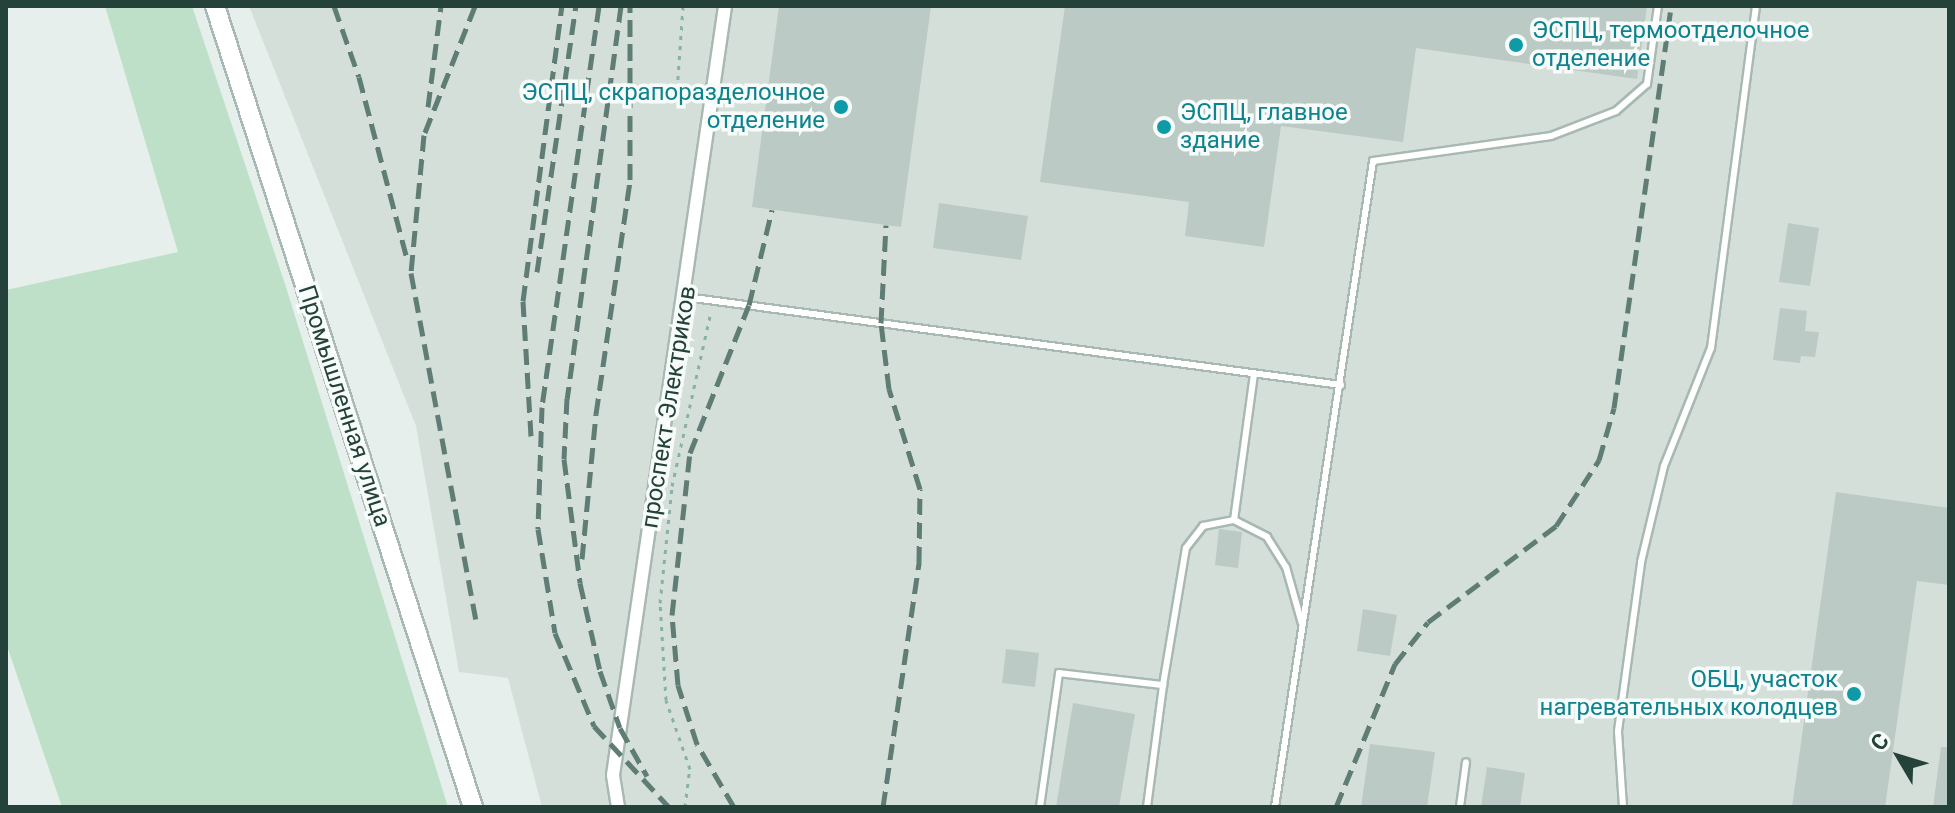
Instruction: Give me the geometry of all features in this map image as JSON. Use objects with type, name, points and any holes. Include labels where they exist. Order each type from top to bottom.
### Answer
[{"type":"street","name":"Промышленная улица","points":[[215,6],[473,807]]},
{"type":"street","name":"проспект Электриков","points":[[618,807],[613,775],[686,297],[725,6]]},
{"type":"lane","points":[[1275,807],[1373,161],[1551,136],[1616,111],[1647,84],[1658,6]]},
{"type":"lane","points":[[1623,807],[1618,731],[1641,562],[1664,466],[1711,348],[1756,6]]},
{"type":"lane","points":[[686,297],[1341,385]]},
{"type":"lane","points":[[1234,520],[1254,374]]},
{"type":"lane","points":[[1147,807],[1186,548],[1203,526],[1234,520],[1267,537],[1286,567],[1303,627]]},
{"type":"lane","points":[[1040,807],[1059,673],[1163,685]]},
{"type":"lane","points":[[1460,807],[1466,762]]},
{"type":"path","points":[[683,6],[677,92],[711,107]]},
{"type":"path","points":[[685,807],[690,769],[666,700],[660,603],[672,486],[714,300]]},
{"type":"shaded area","points":[[249,6],[1949,6],[1949,807],[542,807],[508,678],[459,672],[416,426]]},
{"type":"green space","points":[[105,6],[192,6],[285,284],[448,807],[62,807],[6,643],[6,290],[178,252]]},
{"type":"building","name":"ЭСПЦ, скрапоразделочное отделение","points":[[779,6],[931,6],[901,227],[752,207]]},
{"type":"building","name":"ЭСПЦ, главное здание","points":[[1065,6],[1647,6],[1637,79],[1416,48],[1403,142],[1281,126],[1264,247],[1185,236],[1189,202],[1040,182]]},
{"type":"building","points":[[939,203],[1028,216],[1021,260],[933,248]]},
{"type":"building","points":[[1788,223],[1819,228],[1810,286],[1779,282]]},
{"type":"building","points":[[1780,308],[1807,311],[1805,331],[1819,332],[1815,357],[1801,356],[1800,363],[1773,360]]},
{"type":"building","name":"ОБЦ, участок нагревательных колодцев","points":[[1836,492],[1949,508],[1949,585],[1917,581],[1885,807],[1792,807]]},
{"type":"building","points":[[1219,529],[1242,532],[1238,568],[1215,565]]},
{"type":"building","points":[[1363,609],[1397,615],[1390,656],[1357,651]]},
{"type":"building","points":[[1006,649],[1039,653],[1035,687],[1002,683]]},
{"type":"building","points":[[1073,703],[1135,714],[1119,807],[1056,807]]},
{"type":"building","points":[[1370,744],[1435,752],[1427,807],[1361,807]]},
{"type":"building","points":[[1941,747],[1949,747],[1949,807],[1933,807]]},
{"type":"building","points":[[1487,767],[1525,773],[1520,807],[1481,807]]},
{"type":"railway","points":[[334,6],[359,77],[408,262]]},
{"type":"railway","points":[[428,107],[441,6]]},
{"type":"railway","points":[[475,6],[424,135],[411,273],[476,622]]},
{"type":"railway","points":[[531,436],[523,301],[562,6]]},
{"type":"railway","points":[[537,272],[576,6]]},
{"type":"railway","points":[[599,6],[542,407],[538,529],[555,633],[594,726],[669,807]]},
{"type":"railway","points":[[621,6],[567,398],[564,459],[580,583],[600,671],[620,728],[647,776]]},
{"type":"railway","points":[[582,559],[596,414],[630,180],[630,6]]},
{"type":"railway","points":[[1336,807],[1395,664],[1428,622],[1556,526],[1599,460],[1614,408],[1671,6]]},
{"type":"railway","points":[[734,807],[697,744],[678,685],[672,615],[690,453],[749,305],[772,210]]},
{"type":"railway","points":[[883,807],[919,562],[920,489],[889,389],[881,323],[886,225]]},
{"type":"place","name":"ЭСПЦ, термоотделочное отделение","points":[[1516,45]]},
{"type":"place","name":"ЭСПЦ, скрапоразделочное отделение","points":[[841,107]]},
{"type":"place","name":"ЭСПЦ, главное здание","points":[[1164,127]]},
{"type":"place","name":"ОБЦ, участок нагревательных колодцев","points":[[1854,694]]}]
